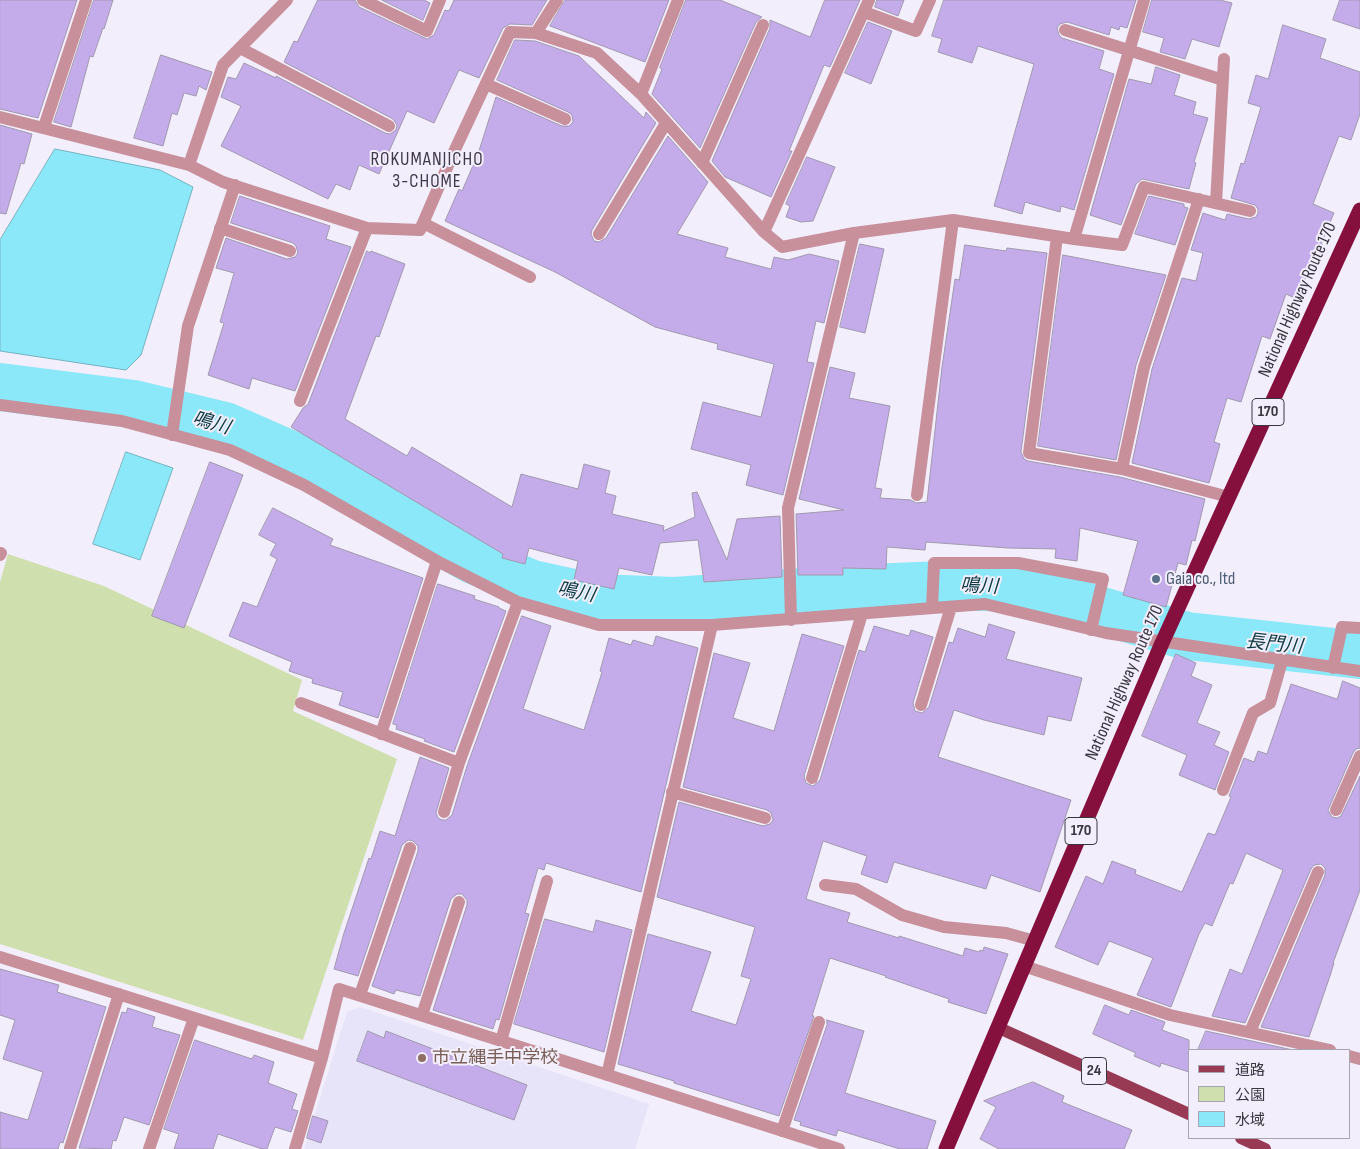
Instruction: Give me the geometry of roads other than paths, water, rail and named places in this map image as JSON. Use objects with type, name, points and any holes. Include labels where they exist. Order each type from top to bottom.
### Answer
[{"type":"highway","name":"National Highway Route 170","points":[[946,1149],[1163,639],[1230,497],[1360,210]]},
{"type":"main road","name":"24","points":[[999,1028],[1188,1114]]},
{"type":"main road","points":[[1243,1139],[1265,1149]]},
{"type":"street","points":[[44,127],[86,0]]},
{"type":"street","points":[[189,165],[223,65],[287,0]]},
{"type":"street","points":[[363,0],[427,31],[440,0]]},
{"type":"street","points":[[536,32],[557,0]]},
{"type":"street","points":[[641,94],[678,0]]},
{"type":"street","points":[[764,232],[866,6],[916,31],[930,0]]},
{"type":"street","points":[[1074,239],[1144,0]]},
{"type":"street","points":[[702,163],[763,25]]},
{"type":"street","points":[[1064,30],[1223,80]]},
{"type":"street","points":[[0,117],[189,165],[223,182],[367,228],[420,230],[510,32],[536,32],[597,54],[641,94],[764,232],[782,247],[854,233],[953,220],[1057,237],[1122,245],[1144,187],[1250,211]]},
{"type":"street","points":[[240,48],[389,126]]},
{"type":"street","points":[[1216,203],[1224,59]]},
{"type":"street","points":[[486,84],[565,119]]},
{"type":"street","points":[[600,234],[666,123]]},
{"type":"street","points":[[174,429],[188,326],[235,185]]},
{"type":"street","points":[[1122,469],[1144,366],[1198,199]]},
{"type":"street","points":[[918,495],[953,220]]},
{"type":"street","points":[[423,223],[530,277]]},
{"type":"street","points":[[220,228],[290,251]]},
{"type":"street","points":[[300,401],[367,228]]},
{"type":"street","points":[[791,620],[788,508],[854,233]]},
{"type":"street","points":[[1057,237],[1029,454],[1122,469],[1230,497]]},
{"type":"street","points":[[0,405],[174,429],[230,450],[296,481],[437,561],[518,602],[599,626],[712,625],[985,604],[1091,630],[1163,639],[1282,661],[1360,671]]},
{"type":"street","points":[[381,734],[437,561]]},
{"type":"street","points":[[932,608],[934,562],[1018,563],[1102,579],[1091,630]]},
{"type":"street","points":[[444,812],[459,763],[518,602]]},
{"type":"street","points":[[921,705],[951,606]]},
{"type":"street","points":[[812,778],[862,614]]},
{"type":"street","points":[[607,1075],[712,625]]},
{"type":"street","points":[[1333,667],[1342,627],[1360,628]]},
{"type":"street","points":[[1223,790],[1253,713],[1270,703],[1282,661]]},
{"type":"street","points":[[302,703],[459,763]]},
{"type":"street","points":[[1336,810],[1360,756]]},
{"type":"street","points":[[672,792],[764,818]]},
{"type":"street","points":[[360,995],[410,848]]},
{"type":"street","points":[[1250,1032],[1318,872]]},
{"type":"street","points":[[501,1041],[546,881]]},
{"type":"street","points":[[825,885],[856,889],[902,915],[944,927],[1006,933],[1035,941]]},
{"type":"street","points":[[422,1015],[459,902]]},
{"type":"street","points":[[0,957],[322,1058]]},
{"type":"street","points":[[1024,966],[1170,1015],[1326,1049]]},
{"type":"street","points":[[295,1149],[322,1058],[339,989],[839,1149]]},
{"type":"street","points":[[70,1148],[119,994]]},
{"type":"street","points":[[149,1149],[194,1018]]},
{"type":"street","points":[[782,1131],[819,1022]]},
{"type":"water","points":[[55,149],[160,170],[193,187],[141,355],[126,370],[0,351],[0,240]]},
{"type":"water","points":[[126,452],[173,468],[140,560],[93,544]]},
{"type":"waterway","name":"鳴川","points":[[0,387],[134,404],[225,426],[314,465],[396,516],[471,559],[532,584],[596,598],[675,601],[845,589],[943,585],[1027,589],[1187,636],[1360,655]]},
{"type":"place","name":"Gaia co., ltd","points":[[1156,579]]},
{"type":"place","name":"市立縄手中学校","points":[[422,1058]]},
{"type":"district","name":"ROKUMANJICHO 3-CHOME","points":[[427,171]]},
{"type":"water label","name":"長門川","points":[[1274,645]]}]
